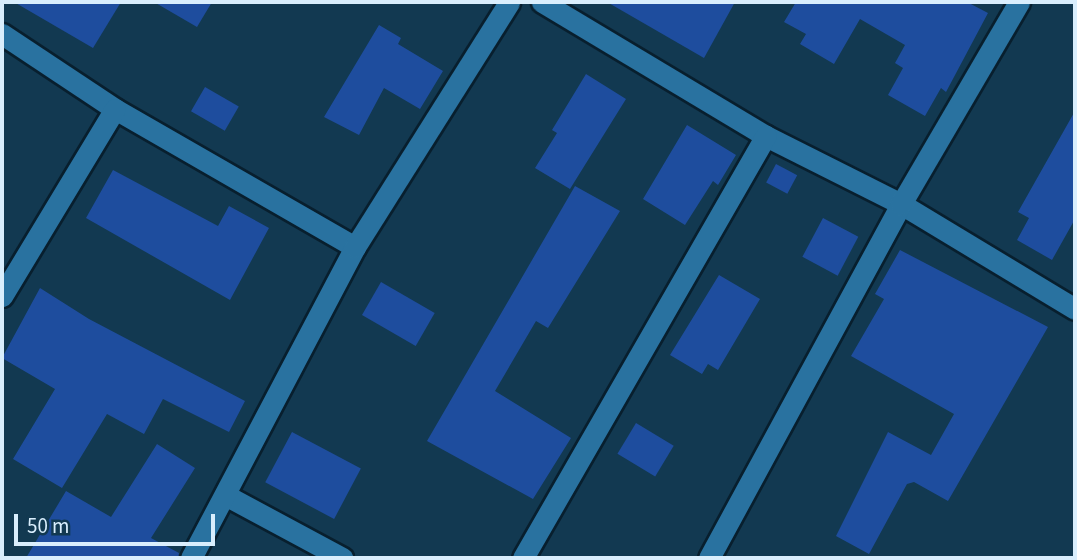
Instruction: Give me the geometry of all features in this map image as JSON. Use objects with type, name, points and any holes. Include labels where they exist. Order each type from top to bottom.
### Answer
[{"type":"street","points":[[191,558],[227,496],[355,247],[509,2]]},
{"type":"street","points":[[542,2],[766,136],[901,204],[1075,309]]},
{"type":"street","points":[[709,558],[901,204],[1019,2]]},
{"type":"street","points":[[2,34],[115,109],[355,247]]},
{"type":"street","points":[[2,296],[115,109]]},
{"type":"street","points":[[523,558],[766,136]]},
{"type":"street","points":[[227,496],[342,558]]},
{"type":"building","points":[[14,2],[121,2],[93,48]]},
{"type":"building","points":[[154,2],[212,2],[197,27]]},
{"type":"building","points":[[607,2],[735,2],[704,58]]},
{"type":"building","points":[[796,2],[967,2],[988,13],[946,92],[941,88],[925,116],[888,95],[903,68],[895,63],[905,45],[860,19],[834,64],[800,44],[806,34],[784,22]]},
{"type":"building","points":[[379,25],[401,38],[398,44],[443,71],[420,109],[384,88],[359,135],[324,117]]},
{"type":"building","points":[[586,74],[626,99],[570,189],[535,168],[557,133],[552,130]]},
{"type":"building","points":[[205,87],[239,107],[225,131],[191,111]]},
{"type":"building","points":[[1075,111],[1075,219],[1052,260],[1017,240],[1029,218],[1018,212]]},
{"type":"building","points":[[687,125],[736,155],[718,185],[713,181],[685,225],[643,199]]},
{"type":"building","points":[[776,164],[797,175],[787,194],[766,183]]},
{"type":"building","points":[[113,170],[218,226],[229,206],[269,228],[230,300],[86,218]]},
{"type":"building","points":[[575,186],[620,211],[548,328],[536,321],[495,391],[571,438],[533,499],[427,441]]},
{"type":"building","points":[[823,218],[858,237],[838,276],[802,257]]},
{"type":"building","points":[[900,250],[1048,327],[948,501],[914,482],[907,484],[869,554],[836,536],[888,432],[931,455],[954,414],[851,356],[884,299],[875,294]]},
{"type":"building","points":[[719,275],[760,299],[718,370],[708,364],[702,374],[670,355]]},
{"type":"building","points":[[381,282],[435,313],[416,346],[362,315]]},
{"type":"building","points":[[40,288],[89,319],[245,401],[229,432],[163,399],[144,434],[107,414],[62,488],[13,459],[55,389],[2,358]]},
{"type":"building","points":[[636,423],[674,446],[655,477],[617,454]]},
{"type":"building","points":[[292,432],[361,469],[334,519],[265,482]]},
{"type":"building","points":[[157,444],[195,468],[151,538],[179,553],[178,558],[26,558],[66,491],[111,517]]}]
